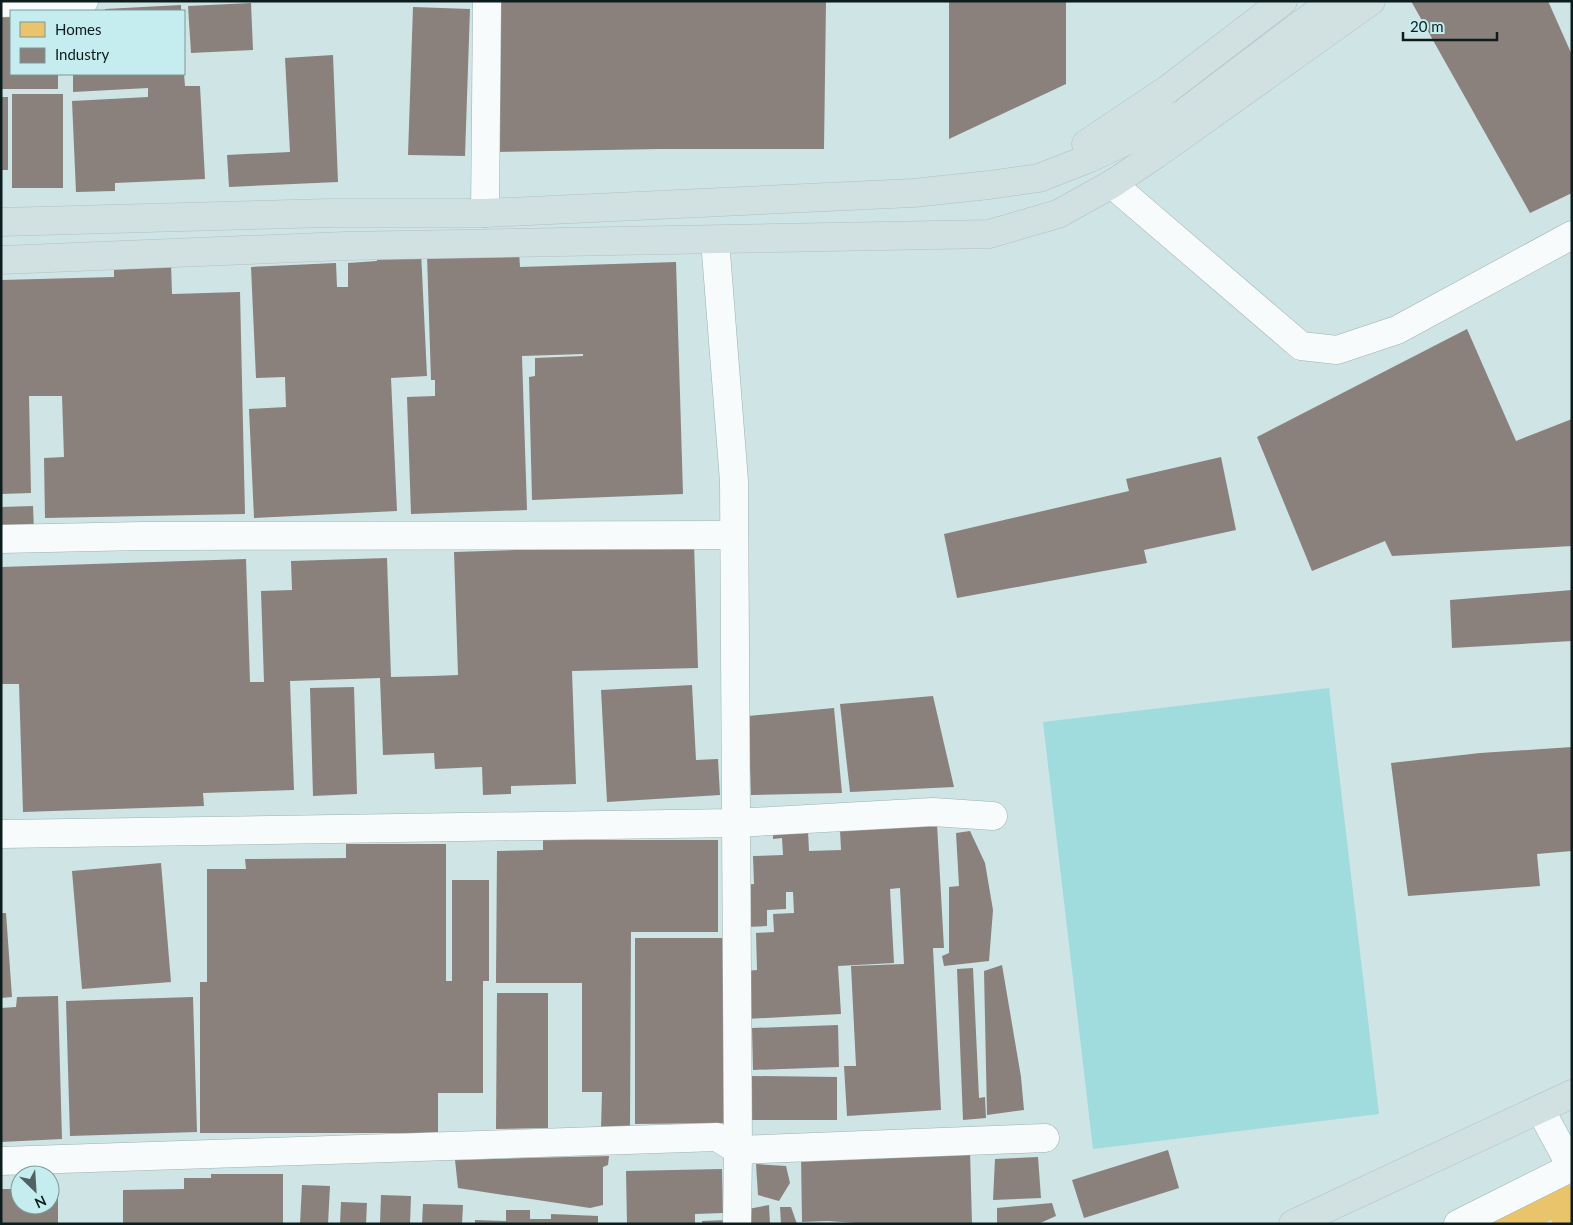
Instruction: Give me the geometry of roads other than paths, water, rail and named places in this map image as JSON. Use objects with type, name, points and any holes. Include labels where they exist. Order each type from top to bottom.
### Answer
[{"type":"main road","points":[[989,185],[1043,168],[1092,140],[1168,89],[1283,1]]},
{"type":"main road","points":[[1058,214],[1183,114],[1332,1]]},
{"type":"main road","points":[[1,260],[345,246],[989,234],[1058,214],[1112,184],[1155,156],[1371,1]]},
{"type":"main road","points":[[1,222],[330,213],[485,213],[913,193],[1039,178],[1090,158],[1183,114]]},
{"type":"main road","points":[[1293,1224],[1572,1094]]},
{"type":"street","points":[[1,3],[84,1]]},
{"type":"street","points":[[485,213],[487,1]]},
{"type":"street","points":[[1112,184],[1301,346],[1337,350],[1397,330],[1572,235]]},
{"type":"street","points":[[714,240],[734,481],[737,1224]]},
{"type":"street","points":[[1,539],[142,536],[734,534]]},
{"type":"street","points":[[1,834],[735,823],[933,812],[992,816]]},
{"type":"street","points":[[1458,1224],[1572,1167],[1540,1109]]},
{"type":"street","points":[[1,1161],[717,1137],[738,1150],[1045,1138]]}]
